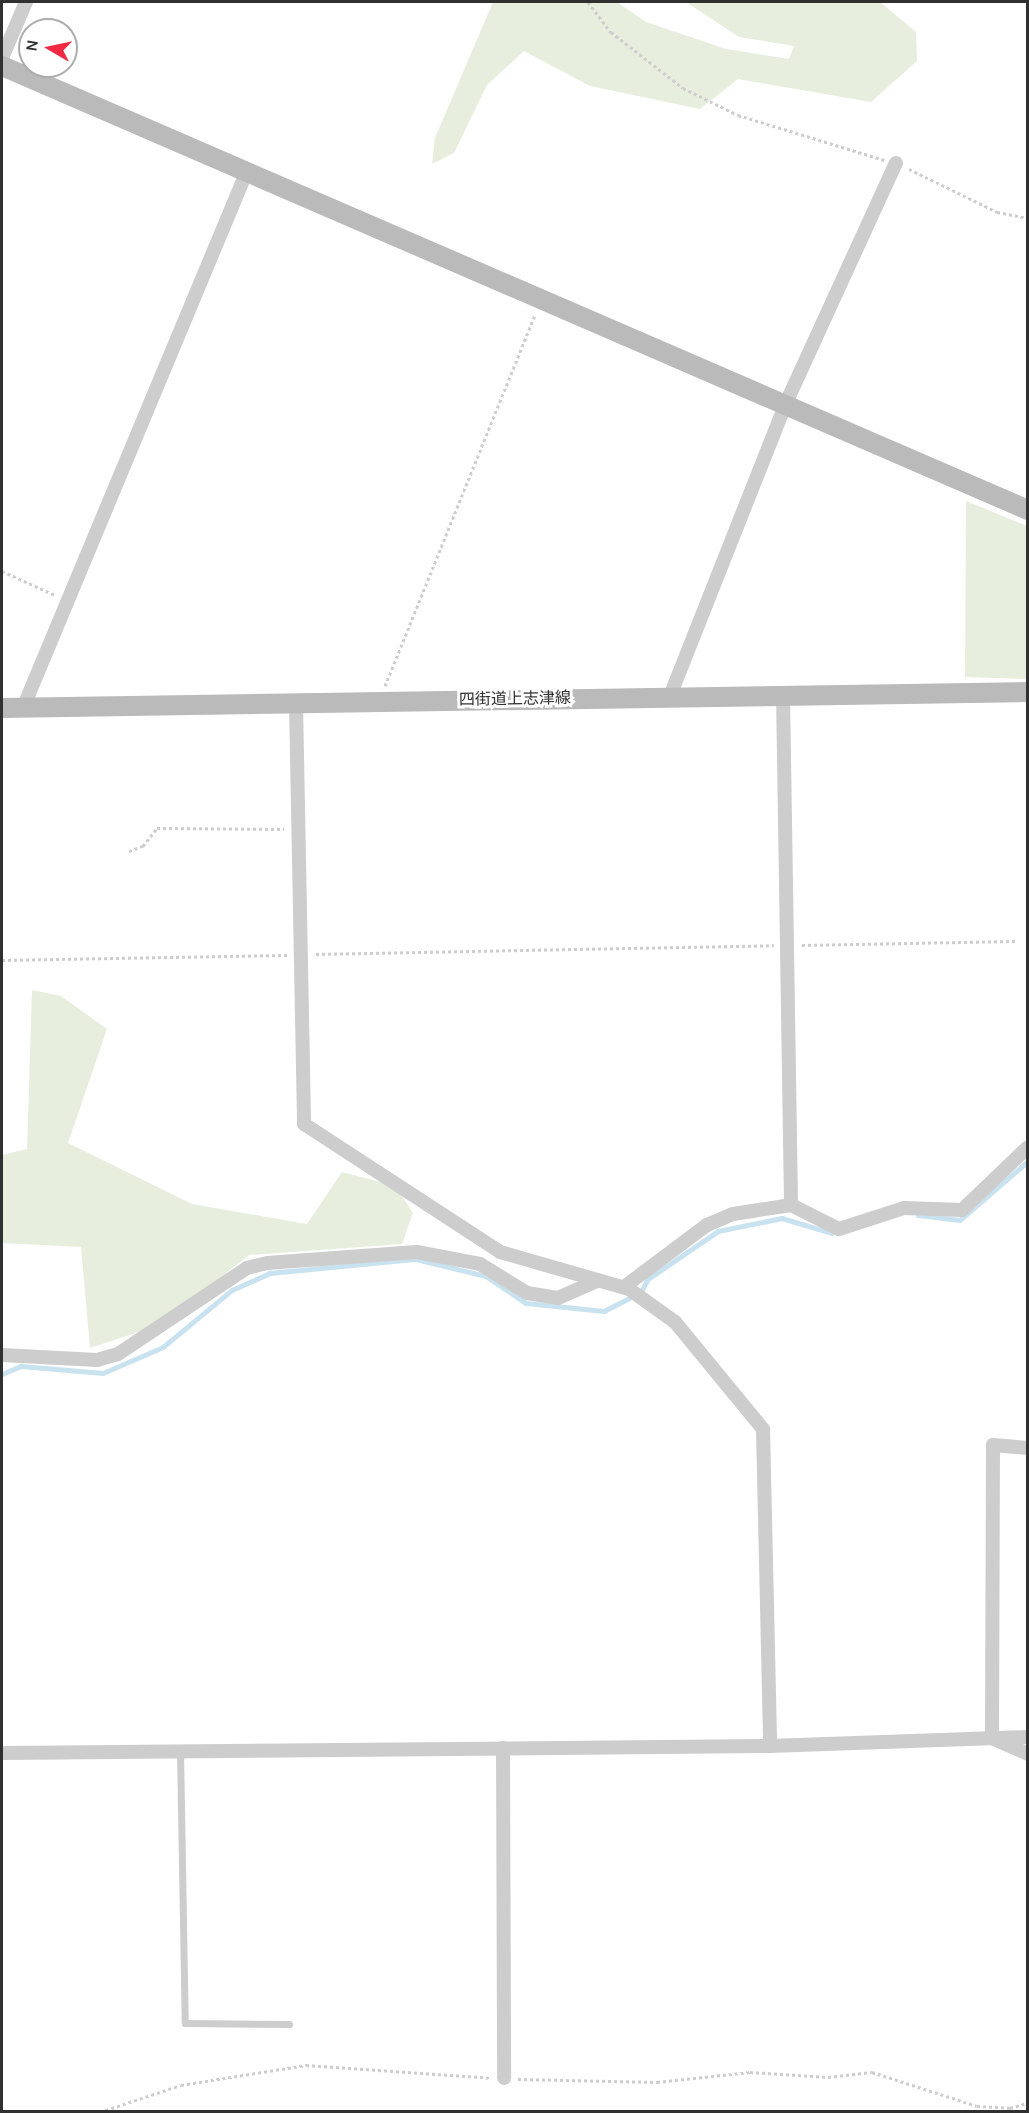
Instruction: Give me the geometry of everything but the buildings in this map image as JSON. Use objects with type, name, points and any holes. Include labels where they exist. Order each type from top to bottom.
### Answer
[{"type":"street","points":[[2,58],[26,2]]},
{"type":"street","points":[[2,66],[786,403],[1028,510]]},
{"type":"street","points":[[670,696],[786,403],[896,163]]},
{"type":"street","points":[[23,708],[247,171]]},
{"type":"street","name":"四街道上志津線","points":[[2,708],[783,693],[1028,692]]},
{"type":"street","points":[[783,693],[791,1205]]},
{"type":"street","points":[[296,703],[304,1124],[500,1252],[627,1288],[675,1322],[763,1429],[770,1746]]},
{"type":"street","points":[[627,1288],[707,1225],[734,1214],[791,1205],[839,1228],[904,1208],[962,1210],[1028,1147]]},
{"type":"street","points":[[2,1355],[97,1360],[118,1354],[247,1268],[267,1263],[417,1252],[480,1264],[527,1293],[558,1298],[597,1281]]},
{"type":"street","points":[[992,1738],[993,1445],[1028,1448]]},
{"type":"street","points":[[2,1753],[770,1746],[1028,1737]]},
{"type":"street","points":[[992,1738],[1028,1754]]},
{"type":"street","points":[[503,1748],[504,2078]]},
{"type":"lane","points":[[180,1750],[185,2023],[289,2024]]},
{"type":"path","points":[[588,2],[612,32],[683,88],[738,115],[896,163],[997,212],[1028,218]]},
{"type":"path","points":[[378,701],[541,297]]},
{"type":"path","points":[[2,572],[68,600]]},
{"type":"path","points":[[129,851],[143,846],[157,828],[298,830]]},
{"type":"path","points":[[2,960],[1016,941]]},
{"type":"path","points":[[100,2112],[181,2085],[306,2065],[504,2078],[657,2082],[750,2072],[828,2077],[872,2072],[977,2106],[1010,2109],[1028,2103]]},
{"type":"green space","points":[[493,2],[617,2],[646,22],[726,49],[789,59],[794,46],[739,37],[686,2],[880,2],[916,32],[917,61],[871,102],[738,79],[700,109],[590,86],[524,51],[487,85],[454,153],[432,164],[435,138]]},
{"type":"green space","points":[[966,501],[1027,526],[1027,679],[965,677]]},
{"type":"green space","points":[[32,990],[61,996],[107,1029],[68,1143],[192,1204],[307,1224],[342,1172],[380,1182],[402,1196],[413,1213],[402,1244],[249,1255],[160,1325],[90,1348],[81,1247],[2,1243],[2,1155],[27,1149]]},
{"type":"waterway","points":[[918,1215],[960,1220],[1028,1161]]},
{"type":"waterway","points":[[2,1374],[21,1366],[103,1373],[163,1347],[232,1290],[270,1273],[416,1259],[486,1276],[526,1303],[604,1311],[641,1292],[648,1279],[718,1231],[782,1218],[832,1233]]},
{"type":"waterway","points":[[837,2112],[925,2112]]}]
